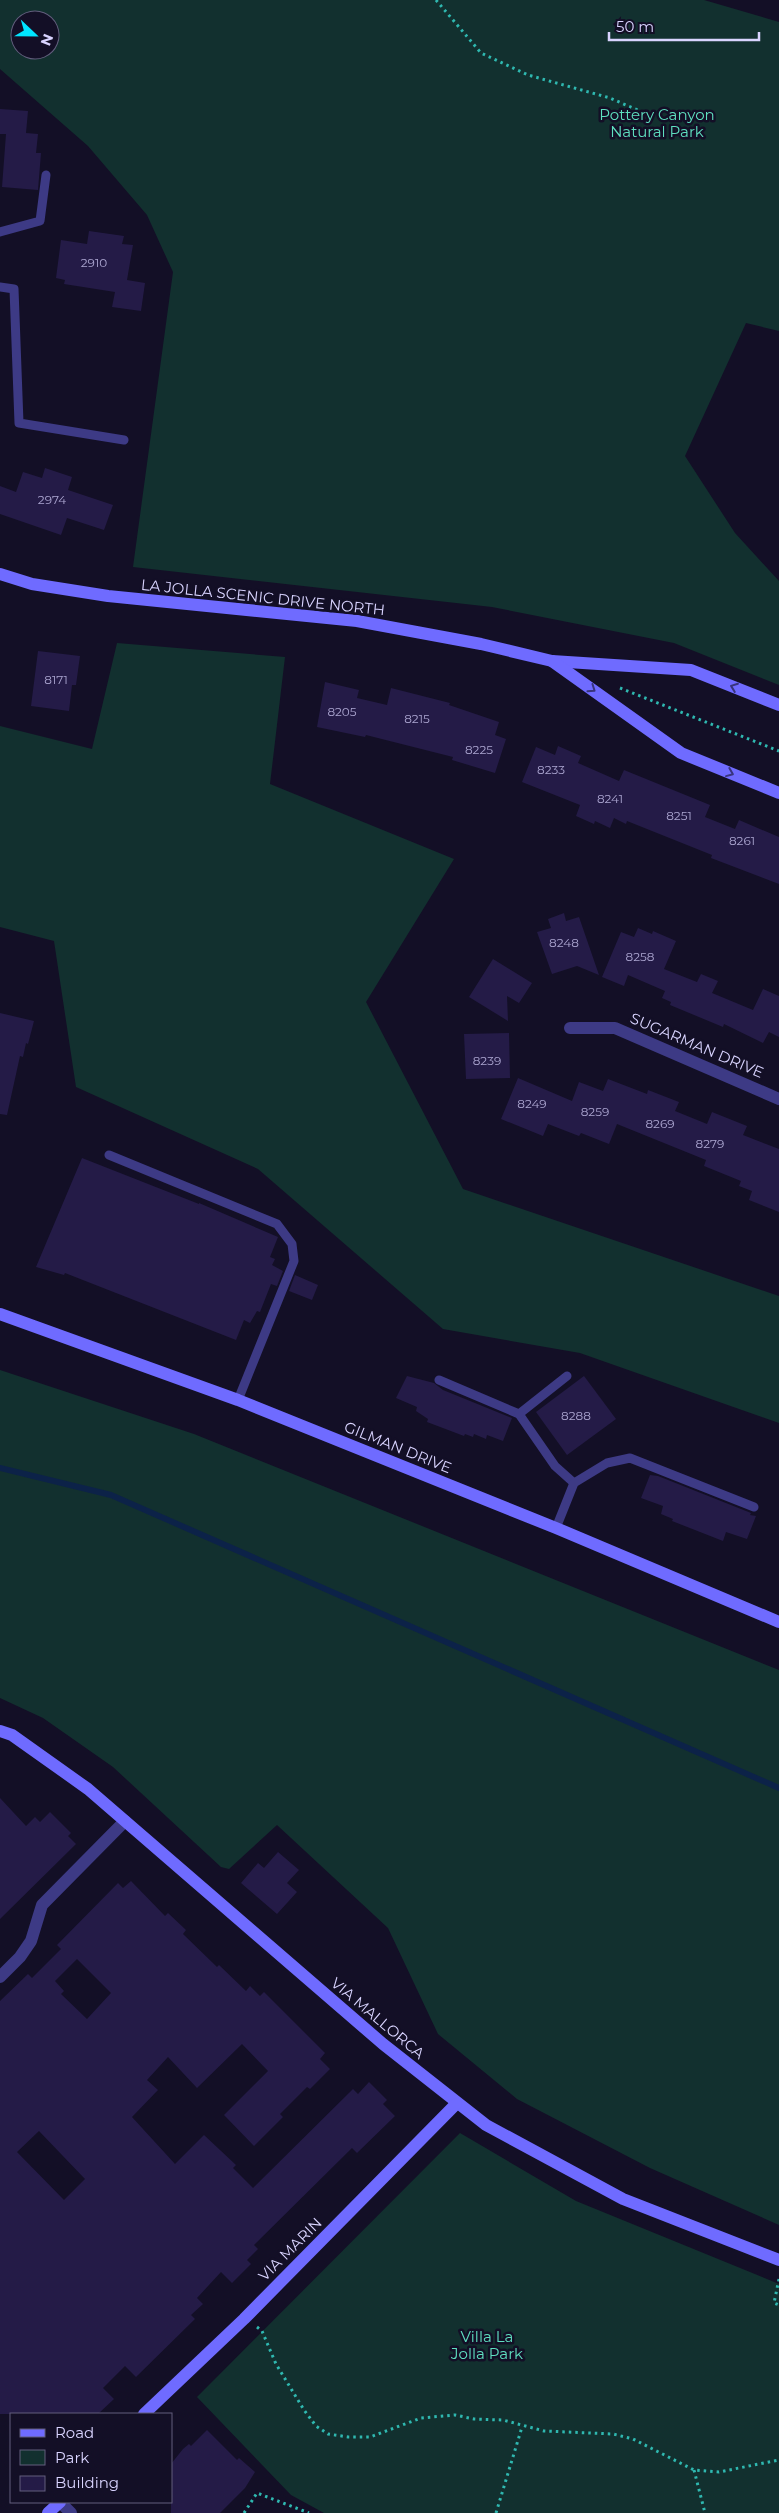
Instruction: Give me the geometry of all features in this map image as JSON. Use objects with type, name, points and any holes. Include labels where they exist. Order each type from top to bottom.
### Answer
[{"type":"main road","name":"LA JOLLA SCENIC DRIVE NORTH","points":[[0,574],[32,584],[108,596],[356,621],[481,644],[552,661],[692,670],[779,705]]},
{"type":"main road","name":"LA JOLLA SCENIC DRIVE NORTH","points":[[552,661],[682,753],[779,793]]},
{"type":"main road","name":"GILMAN DRIVE","points":[[0,1314],[238,1400],[556,1528],[779,1622]]},
{"type":"main road","name":"VIA MALLORCA","points":[[0,1730],[12,1735],[62,1768],[383,2044],[456,2104],[486,2125],[623,2199],[779,2260]]},
{"type":"main road","name":"VIA MARIN","points":[[145,2413],[244,2319],[456,2104]]},
{"type":"main road","points":[[48,2513],[59,2503]]},
{"type":"street","name":"SUGARMAN DRIVE","points":[[570,1028],[615,1028],[779,1099]]},
{"type":"street","points":[[0,1977],[20,1957],[31,1940],[42,1905],[125,1821]]},
{"type":"street","points":[[61,2503],[72,2513]]},
{"type":"lane","points":[[0,232],[40,221],[46,175]]},
{"type":"lane","points":[[0,287],[14,289],[19,423],[124,440]]},
{"type":"lane","points":[[109,1155],[277,1224],[292,1244],[294,1261],[238,1400]]},
{"type":"lane","points":[[519,1414],[567,1376]]},
{"type":"lane","points":[[439,1380],[519,1414],[555,1466],[574,1483]]},
{"type":"lane","points":[[556,1528],[574,1483],[607,1463],[630,1458],[754,1507]]},
{"type":"path","points":[[436,0],[482,53],[528,75],[610,98],[649,115]]},
{"type":"path","points":[[616,686],[779,751]]},
{"type":"path","points":[[779,2279],[774,2302],[779,2305]]},
{"type":"path","points":[[244,2319],[262,2331],[276,2364],[304,2410],[316,2426],[328,2434],[348,2437],[370,2437],[421,2418],[455,2415],[474,2419],[503,2420],[522,2427],[544,2431],[613,2434],[633,2439],[694,2470],[719,2472],[779,2460]]},
{"type":"path","points":[[496,2513],[522,2427]]},
{"type":"path","points":[[694,2470],[706,2513]]},
{"type":"path","points":[[244,2513],[257,2493],[309,2513]]},
{"type":"green space","name":"Pottery Canyon Natural Park","points":[[0,0],[704,0],[779,22],[779,331],[746,323],[685,456],[735,533],[779,581],[779,685],[674,643],[492,607],[133,567],[173,272],[147,215],[88,146],[0,69]]},
{"type":"green space","points":[[117,643],[285,657],[270,784],[454,859],[366,1002],[463,1189],[779,1296],[779,1423],[580,1353],[443,1329],[258,1169],[76,1087],[54,941],[0,927],[0,726],[92,749]]},
{"type":"green space","points":[[0,1370],[194,1434],[779,1670],[779,2225],[650,2168],[517,2099],[438,2034],[388,1928],[277,1825],[229,1869],[221,1867],[113,1767],[43,1718],[0,1698]]},
{"type":"green space","name":"Villa La Jolla Park","points":[[460,2133],[576,2201],[779,2284],[779,2513],[324,2513],[291,2495],[197,2397]]},
{"type":"building","points":[[0,109],[28,111],[26,133],[38,134],[36,153],[41,153],[38,190],[2,187],[6,134],[0,134]]},
{"type":"building","points":[[89,231],[124,236],[122,244],[133,245],[127,280],[145,283],[141,311],[112,307],[115,292],[64,284],[65,280],[56,278],[61,240],[87,244]]},
{"type":"building","points":[[45,468],[72,477],[68,490],[113,505],[104,530],[67,518],[61,535],[0,514],[0,486],[16,492],[23,472],[42,478]]},
{"type":"building","points":[[38,651],[80,656],[76,685],[72,685],[69,711],[31,706]]},
{"type":"building","points":[[325,682],[359,690],[357,698],[387,705],[391,688],[450,703],[449,705],[499,722],[495,735],[506,739],[495,773],[452,760],[453,757],[366,735],[365,737],[317,727]]},
{"type":"building","points":[[558,746],[581,756],[578,763],[619,781],[624,770],[710,805],[705,817],[735,829],[739,820],[779,837],[779,884],[711,858],[712,855],[627,821],[626,824],[614,818],[610,828],[595,821],[594,824],[576,816],[580,805],[522,782],[536,747],[555,755]]},
{"type":"building","points":[[564,913],[566,921],[579,917],[599,975],[577,966],[552,974],[537,932],[551,928],[548,919]]},
{"type":"building","points":[[638,928],[652,934],[653,931],[676,941],[664,969],[697,982],[701,974],[718,981],[712,993],[753,1010],[763,989],[779,996],[779,1037],[769,1032],[763,1043],[724,1024],[723,1027],[670,1005],[671,1002],[662,998],[665,991],[628,975],[624,986],[602,977],[621,932],[634,937]]},
{"type":"building","points":[[493,959],[532,983],[519,1003],[507,996],[508,1021],[469,997]]},
{"type":"building","points":[[0,1013],[34,1021],[23,1057],[20,1056],[7,1115],[0,1114]]},
{"type":"building","points":[[509,1033],[510,1078],[466,1079],[464,1034]]},
{"type":"building","points":[[518,1078],[572,1101],[579,1082],[603,1091],[608,1079],[647,1094],[648,1090],[679,1102],[675,1111],[707,1124],[712,1112],[747,1126],[743,1135],[779,1149],[779,1212],[749,1200],[752,1191],[739,1186],[741,1181],[704,1166],[706,1160],[617,1124],[609,1144],[581,1133],[579,1136],[548,1124],[543,1136],[501,1119]]},
{"type":"building","points":[[82,1158],[199,1203],[278,1237],[270,1257],[275,1259],[272,1265],[283,1271],[277,1286],[271,1284],[260,1312],[257,1311],[250,1323],[244,1320],[236,1340],[65,1273],[64,1275],[36,1267]]},
{"type":"building","points":[[295,1275],[318,1285],[312,1300],[289,1291]]},
{"type":"building","points":[[407,1376],[434,1383],[443,1390],[512,1418],[503,1441],[487,1435],[486,1439],[474,1434],[473,1437],[465,1434],[464,1436],[427,1422],[428,1419],[416,1411],[417,1407],[396,1398]]},
{"type":"building","points":[[584,1376],[616,1419],[567,1455],[536,1412]]},
{"type":"building","points":[[650,1475],[658,1476],[756,1516],[747,1539],[726,1532],[723,1541],[672,1521],[673,1519],[661,1514],[663,1506],[641,1498]]},
{"type":"building","points":[[0,1798],[26,1826],[35,1817],[40,1822],[50,1812],[71,1833],[68,1836],[76,1844],[0,1919]]},
{"type":"building","points":[[278,1852],[299,1870],[287,1883],[297,1892],[277,1914],[241,1883],[258,1863],[264,1868]]},
{"type":"building","points":[[131,1881],[165,1916],[168,1913],[186,1930],[183,1934],[217,1967],[219,1965],[246,1991],[250,1986],[260,1996],[264,1992],[325,2053],[320,2059],[330,2069],[310,2089],[307,2087],[280,2114],[283,2117],[254,2146],[224,2115],[268,2071],[242,2044],[197,2088],[168,2057],[147,2080],[158,2090],[132,2117],[175,2164],[204,2135],[236,2165],[233,2168],[253,2188],[353,2089],[358,2094],[369,2082],[387,2100],[383,2104],[395,2116],[357,2153],[352,2148],[254,2245],[258,2249],[247,2260],[251,2264],[232,2283],[221,2272],[197,2298],[203,2304],[191,2315],[195,2319],[136,2377],[125,2366],[103,2388],[114,2399],[99,2413],[0,2414],[0,2001],[28,1974],[32,1978],[61,1949],[57,1945],[118,1883],[123,1888]],"holes":[[[77,1959],[111,1993],[87,2019],[61,1994],[64,1991],[55,1981]],[[39,2131],[85,2179],[64,2200],[17,2152]]]},
{"type":"building","points":[[207,2430],[237,2460],[239,2458],[255,2472],[245,2488],[220,2513],[171,2513],[172,2463],[183,2449],[189,2444],[191,2446]]},
{"type":"waterway","points":[[0,1468],[111,1495],[779,1788]]}]
